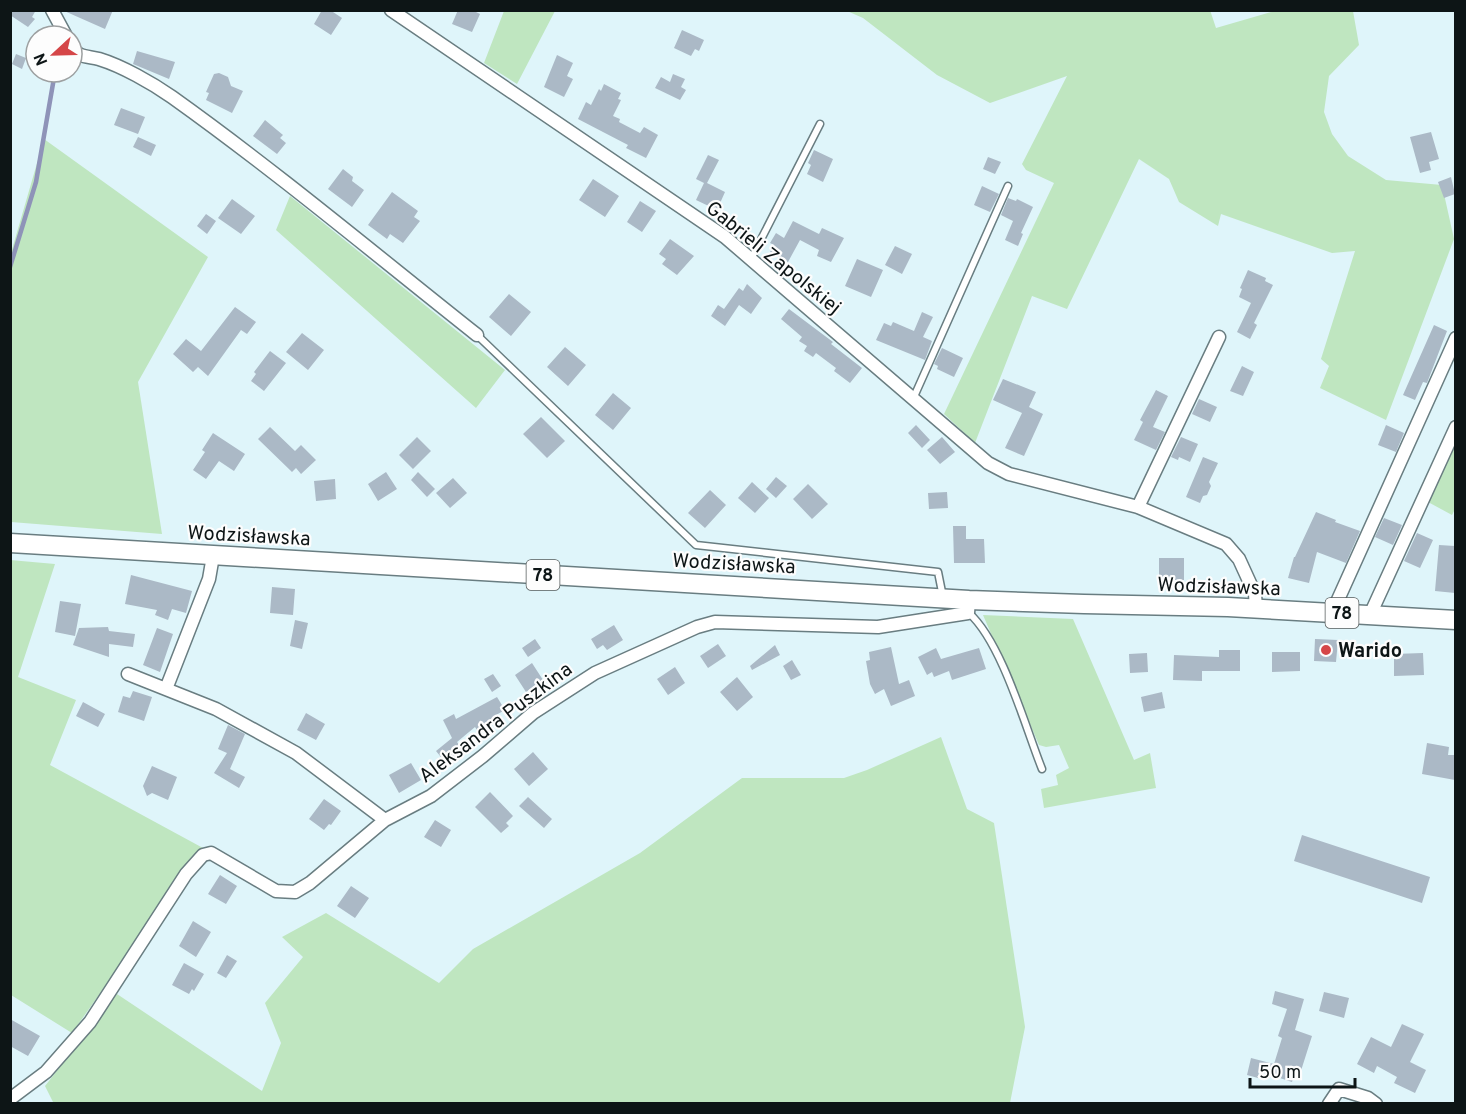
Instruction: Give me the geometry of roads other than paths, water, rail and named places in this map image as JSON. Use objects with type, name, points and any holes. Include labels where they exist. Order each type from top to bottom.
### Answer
[{"type":"main road","name":"Wodzisławska","points":[[10,543],[943,598],[969,606],[1256,609],[1455,620]]},
{"type":"street","points":[[52,10],[60,24]]},
{"type":"street","name":"Gabrieli Zapolskiej","points":[[391,10],[724,237],[988,463],[1009,474],[1138,507],[1226,544],[1239,559],[1255,594],[1256,609]]},
{"type":"street","points":[[84,57],[99,60],[153,84],[214,127],[477,335]]},
{"type":"street","points":[[1138,507],[1219,337]]},
{"type":"street","points":[[1332,613],[1455,338]]},
{"type":"street","points":[[1370,615],[1455,427]]},
{"type":"street","points":[[166,689],[209,579],[213,556]]},
{"type":"street","name":"Aleksandra Puszkina","points":[[10,1099],[46,1072],[90,1022],[186,874],[203,855],[211,853],[276,891],[295,892],[310,883],[385,820],[431,796],[533,713],[595,673],[697,627],[715,622],[879,627],[969,606]]},
{"type":"street","points":[[128,674],[216,709],[297,753],[385,820]]},
{"type":"street","points":[[1329,1104],[1339,1089],[1368,1098],[1376,1104]]},
{"type":"lane","points":[[751,260],[820,124]]},
{"type":"lane","points":[[913,399],[1008,186]]},
{"type":"lane","points":[[477,335],[696,545],[938,572],[943,598]]},
{"type":"lane","points":[[969,606],[1002,664],[1042,769]]},
{"type":"waterway","points":[[10,267],[36,182],[53,84]]},
{"type":"place","name":"Warido","points":[[1326,650]]}]
